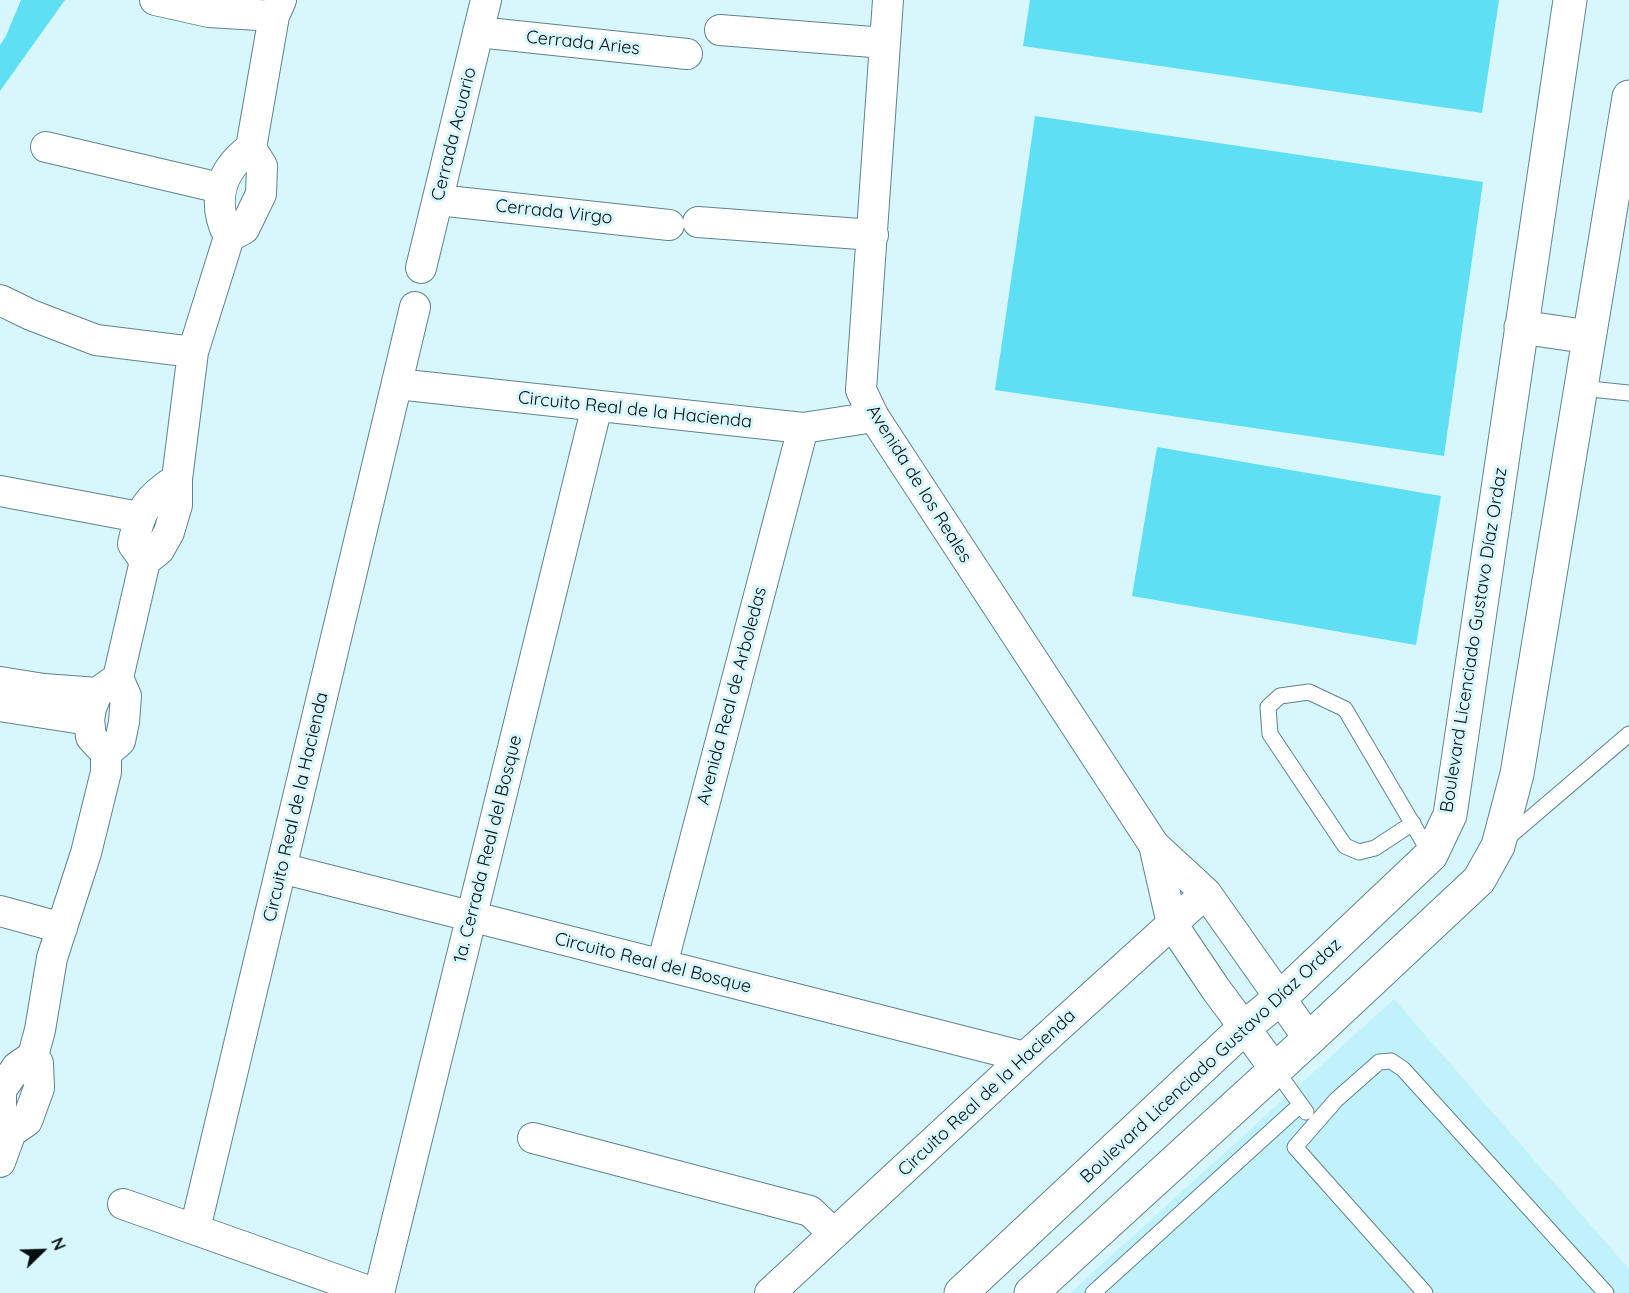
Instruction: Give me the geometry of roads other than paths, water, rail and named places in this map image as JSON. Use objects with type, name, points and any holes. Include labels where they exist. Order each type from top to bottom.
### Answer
[{"type":"street","points":[[11,1132],[1,1120],[1,1090],[17,1067],[33,1056],[40,1030],[52,958],[86,853],[106,772],[106,753],[92,736],[101,697],[145,561],[159,549],[169,532],[177,505],[177,479],[193,352],[229,237],[244,229],[261,194],[262,166],[251,148],[277,8],[209,12],[155,0]]},
{"type":"street","name":"Cerrada Acuario","points":[[421,268],[486,0]]},
{"type":"street","name":"Avenida de los Reales","points":[[888,0],[861,390],[874,417],[1154,844],[1206,894],[1309,1039]]},
{"type":"street","name":"Boulevard Licenciado Gustavo Díaz Ordaz","points":[[961,1293],[1431,855],[1450,815],[1570,0]]},
{"type":"street","points":[[720,30],[885,43]]},
{"type":"street","name":"Cerrada Aries","points":[[478,32],[687,54]]},
{"type":"street","points":[[1031,1293],[1479,880],[1498,846],[1517,774],[1629,97]]},
{"type":"street","points":[[46,147],[220,188]]},
{"type":"street","points":[[229,237],[221,222],[220,188],[236,158],[251,148]]},
{"type":"street","name":"Cerrada Virgo","points":[[438,200],[669,225]]},
{"type":"street","points":[[698,222],[873,235]]},
{"type":"street","points":[[0,300],[31,315],[96,340],[193,352]]},
{"type":"street","name":"Circuito Real de la Hacienda","points":[[195,1229],[415,307]]},
{"type":"street","points":[[1521,327],[1589,337]]},
{"type":"street","name":"Circuito Real de la Hacienda","points":[[397,384],[803,428],[874,417]]},
{"type":"street","name":"1a. Cerrada Real del Bosque","points":[[379,1293],[597,406]]},
{"type":"street","name":"Avenida Real de Arboledas","points":[[662,965],[803,428]]},
{"type":"street","points":[[145,561],[133,544],[139,517],[159,490],[177,479]]},
{"type":"street","points":[[0,491],[139,517]]},
{"type":"street","points":[[0,682],[101,697]]},
{"type":"street","points":[[0,706],[126,696],[120,741],[106,753]]},
{"type":"street","name":"Avenida de los Reales","points":[[1154,844],[1172,924]]},
{"type":"street","name":"Circuito Real del Bosque","points":[[281,868],[1025,1057]]},
{"type":"street","name":"Circuito Real de la Hacienda","points":[[770,1293],[1025,1057],[1206,894]]},
{"type":"street","points":[[0,911],[62,928]]},
{"type":"street","points":[[1172,924],[1209,980],[1275,1069]]},
{"type":"street","points":[[0,1162],[11,1132],[27,1121],[39,1088],[38,1063],[33,1056]]},
{"type":"street","points":[[533,1138],[810,1211],[834,1234]]},
{"type":"street","points":[[123,1204],[374,1293]]},
{"type":"lane","points":[[1581,388],[1629,393]]},
{"type":"lane","points":[[1413,823],[1375,848],[1359,852],[1345,846],[1270,734],[1268,707],[1280,696],[1309,692],[1345,709],[1413,823],[1431,855]]},
{"type":"lane","points":[[1498,846],[1629,734]]},
{"type":"lane","points":[[1425,1293],[1295,1147],[1336,1100],[1379,1062],[1391,1061],[1403,1069],[1606,1293]]},
{"type":"lane","points":[[1275,1069],[1314,1123]]},
{"type":"lane","points":[[1092,1293],[1300,1105]]}]
